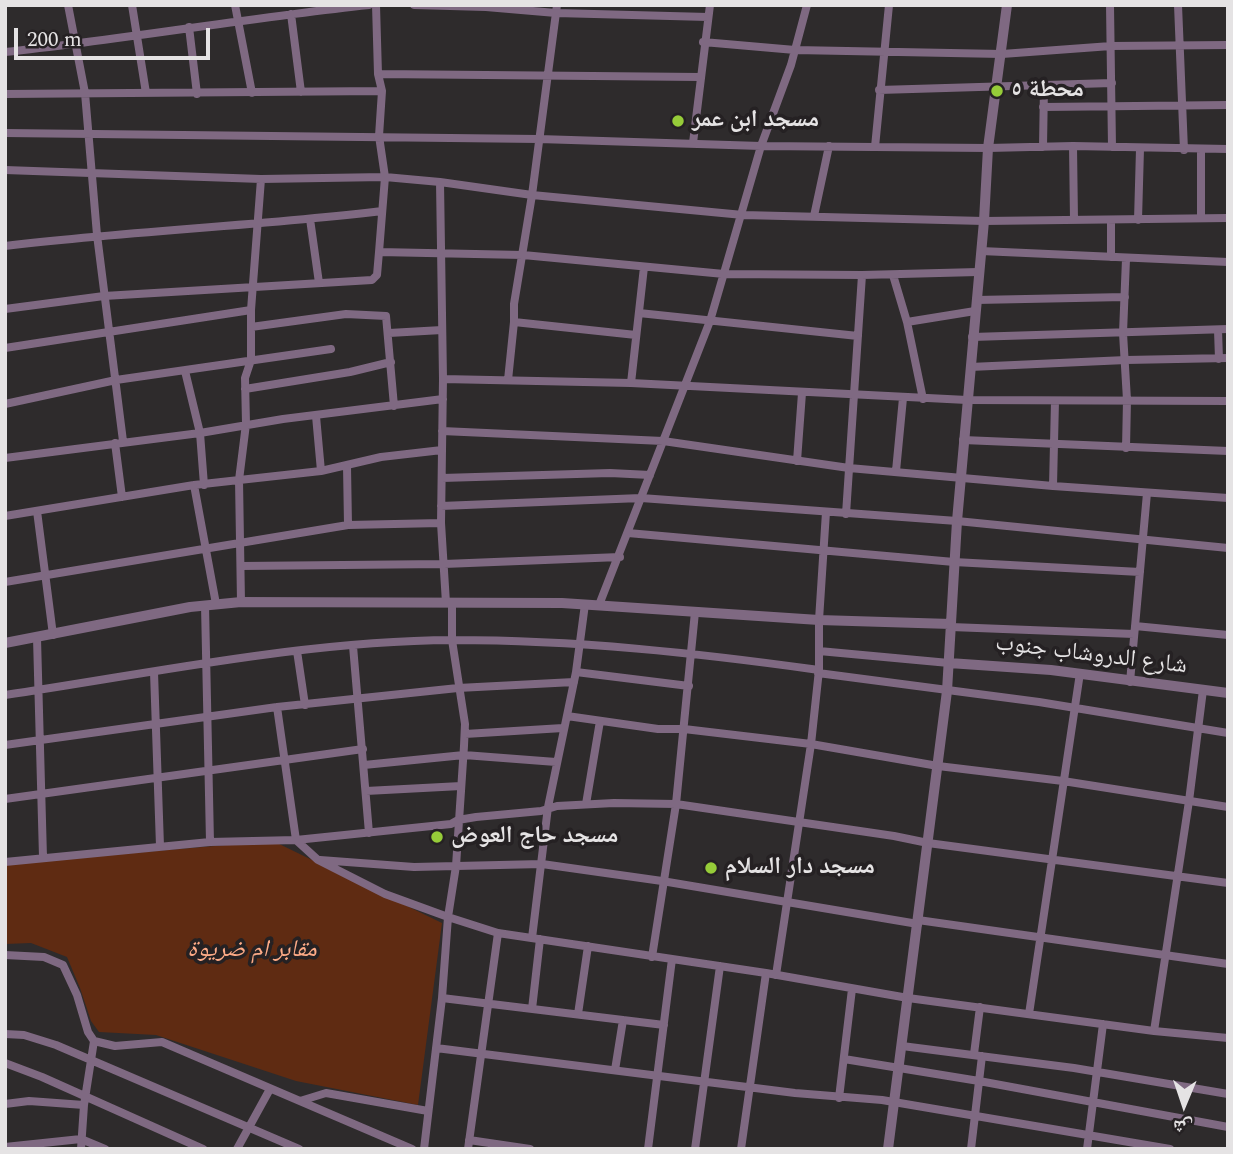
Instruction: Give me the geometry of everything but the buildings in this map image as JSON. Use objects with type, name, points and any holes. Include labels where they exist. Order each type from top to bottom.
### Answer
[{"type":"street","points":[[68,5],[85,93],[97,235],[116,380],[122,497]]},
{"type":"street","points":[[132,5],[146,93]]},
{"type":"street","points":[[235,5],[252,93]]},
{"type":"street","points":[[5,52],[369,5]]},
{"type":"street","points":[[5,309],[104,296],[372,280],[377,275],[385,177],[379,136],[382,92],[378,74],[376,5]]},
{"type":"street","points":[[414,5],[708,17]]},
{"type":"street","points":[[693,143],[710,5]]},
{"type":"street","points":[[599,605],[710,321],[761,146],[795,50],[807,5]]},
{"type":"street","points":[[874,146],[889,5]]},
{"type":"street","points":[[888,1149],[947,691],[960,477],[984,221],[988,148],[1007,5]]},
{"type":"street","points":[[1110,5],[1112,148]]},
{"type":"street","points":[[1178,5],[1184,150]]},
{"type":"street","points":[[508,380],[514,304],[557,9]]},
{"type":"street","points":[[291,13],[301,92]]},
{"type":"street","points":[[189,27],[197,94]]},
{"type":"street","points":[[704,42],[795,50],[1002,54],[1111,46],[1228,45]]},
{"type":"street","points":[[378,74],[700,77]]},
{"type":"street","points":[[879,90],[1112,83]]},
{"type":"street","points":[[1043,147],[1044,86]]},
{"type":"street","points":[[5,94],[382,92]]},
{"type":"street","points":[[1043,107],[1228,105]]},
{"type":"street","points":[[5,133],[379,136],[761,146],[1228,149]]},
{"type":"street","points":[[814,216],[829,146]]},
{"type":"street","points":[[1073,146],[1074,220]]},
{"type":"street","points":[[1138,220],[1140,149]]},
{"type":"street","points":[[1201,150],[1202,218]]},
{"type":"street","points":[[5,170],[261,178],[385,177],[532,195],[743,215],[984,221],[1228,218]]},
{"type":"street","points":[[241,602],[239,481],[246,424],[245,378],[251,360],[251,310],[261,178]]},
{"type":"street","points":[[424,1149],[442,998],[448,918],[456,866],[457,820],[464,755],[441,523],[443,379],[440,182]]},
{"type":"street","points":[[5,246],[97,235],[257,224],[382,211]]},
{"type":"street","points":[[310,219],[319,283]]},
{"type":"street","points":[[1111,220],[1111,257]]},
{"type":"street","points":[[981,251],[1228,262]]},
{"type":"street","points":[[379,252],[523,255],[724,274],[892,275],[978,272]]},
{"type":"street","points":[[1126,259],[1123,333],[1126,360],[1126,448]]},
{"type":"street","points":[[631,383],[644,267]]},
{"type":"street","points":[[846,514],[862,275]]},
{"type":"street","points":[[892,275],[907,323],[923,399]]},
{"type":"street","points":[[907,323],[975,305],[1125,297]]},
{"type":"street","points":[[5,348],[251,310]]},
{"type":"street","points":[[639,313],[858,335]]},
{"type":"street","points":[[251,327],[346,314],[382,315],[388,320],[394,406]]},
{"type":"street","points":[[514,322],[636,335]]},
{"type":"street","points":[[972,337],[1228,329]]},
{"type":"street","points":[[389,333],[442,330]]},
{"type":"street","points":[[970,367],[1224,358],[1218,330]]},
{"type":"street","points":[[5,404],[116,380],[331,349]]},
{"type":"street","points":[[244,389],[350,372],[391,362]]},
{"type":"street","points":[[185,370],[200,433],[204,485]]},
{"type":"street","points":[[443,379],[631,383],[923,399],[1228,401]]},
{"type":"street","points":[[797,461],[802,393]]},
{"type":"street","points":[[896,471],[903,398]]},
{"type":"street","points":[[5,458],[443,399]]},
{"type":"street","points":[[1053,486],[1055,401]]},
{"type":"street","points":[[316,415],[321,471]]},
{"type":"street","points":[[442,431],[663,441],[849,468],[1228,498]]},
{"type":"street","points":[[964,440],[1228,451]]},
{"type":"street","points":[[5,516],[194,485],[321,471],[381,457],[442,450]]},
{"type":"street","points":[[347,466],[348,525]]},
{"type":"street","points":[[442,478],[650,475]]},
{"type":"street","points":[[194,485],[210,604],[204,663],[209,842]]},
{"type":"street","points":[[1130,682],[1147,493]]},
{"type":"street","points":[[441,506],[641,498],[957,522],[1228,548]]},
{"type":"street","points":[[37,511],[53,635]]},
{"type":"street","points":[[776,975],[811,744],[818,671],[826,512]]},
{"type":"street","points":[[5,582],[348,525],[441,523]]},
{"type":"street","points":[[628,533],[822,552],[1140,572]]},
{"type":"street","points":[[241,566],[444,564],[620,557]]},
{"type":"street","points":[[5,643],[210,604],[241,602],[584,604],[819,620],[1228,635]]},
{"type":"street","points":[[532,1009],[548,807],[576,672],[584,604]]},
{"type":"street","points":[[652,957],[662,881],[677,804],[695,612]]},
{"type":"street","points":[[37,638],[43,857]]},
{"type":"street","points":[[5,695],[204,663],[353,646],[452,640],[579,643],[692,653],[1075,708],[1228,733]]},
{"type":"street","points":[[353,646],[369,833]]},
{"type":"street","points":[[819,651],[949,663]]},
{"type":"street","points":[[297,652],[305,705]]},
{"type":"street","name":"شارع الدروشاب جنوب","points":[[949,663],[1080,673],[1130,682],[1228,693]]},
{"type":"street","points":[[155,672],[160,846]]},
{"type":"street","points":[[576,672],[689,686]]},
{"type":"street","points":[[1029,1014],[1080,673]]},
{"type":"street","points":[[5,745],[277,707],[458,688],[574,682]]},
{"type":"street","points":[[1154,1031],[1203,690]]},
{"type":"street","points":[[277,707],[296,840],[318,860],[385,894],[448,918],[498,933],[766,973],[908,998],[1154,1031],[1228,1038]]},
{"type":"street","points":[[567,716],[667,730],[684,729],[811,744],[938,766],[1228,807]]},
{"type":"street","points":[[586,804],[600,721]]},
{"type":"street","points":[[464,734],[564,728]]},
{"type":"street","points":[[5,799],[363,749]]},
{"type":"street","points":[[364,765],[464,755],[556,762]]},
{"type":"street","points":[[366,791],[461,786]]},
{"type":"street","points":[[5,862],[209,842],[296,840],[369,833],[541,811],[548,807],[586,804],[677,804],[928,843],[1228,883]]},
{"type":"street","points":[[318,860],[407,867],[542,864],[918,922],[1228,964]]},
{"type":"street","points":[[498,933],[468,1144],[530,1149]]},
{"type":"street","points":[[578,1014],[588,946]]},
{"type":"street","points":[[5,955],[44,957],[63,965],[77,995],[88,1032],[94,1041],[114,1046],[162,1042],[412,1149]]},
{"type":"street","points":[[648,1149],[672,959]]},
{"type":"street","points":[[695,1149],[720,966]]},
{"type":"street","points":[[741,1149],[766,973]]},
{"type":"street","points":[[839,1098],[852,989]]},
{"type":"street","points":[[442,998],[664,1025]]},
{"type":"street","points":[[971,1149],[979,1081],[980,1007]]},
{"type":"street","points":[[615,1070],[623,1020]]},
{"type":"street","points":[[1087,1149],[1102,1024]]},
{"type":"street","points":[[5,1034],[33,1037],[299,1149]]},
{"type":"street","points":[[81,1149],[94,1041]]},
{"type":"street","points":[[902,1046],[1096,1072],[1228,1094]]},
{"type":"street","points":[[436,1048],[839,1098],[894,1102],[1170,1149]]},
{"type":"street","points":[[844,1059],[1228,1127]]},
{"type":"street","points":[[5,1063],[85,1101],[203,1149]]},
{"type":"street","points":[[237,1149],[270,1089]]},
{"type":"street","points":[[300,1101],[326,1093],[428,1111]]},
{"type":"street","points":[[5,1104],[85,1101]]},
{"type":"street","points":[[5,1147],[81,1139],[105,1149]]},
{"type":"green space","name":"مقابر ام ضريوة","points":[[273,841],[442,923],[418,1105],[296,1081],[156,1035],[99,1032],[91,1021],[67,957],[31,943],[5,944],[5,864]]},
{"type":"place","name":"محطة ٥","points":[[997,91]]},
{"type":"place","name":"مسجد ابن عمر","points":[[678,121]]},
{"type":"place","name":"مسجد حاج العوض","points":[[437,837]]},
{"type":"place","name":"مسجد دار السلام","points":[[711,868]]}]
